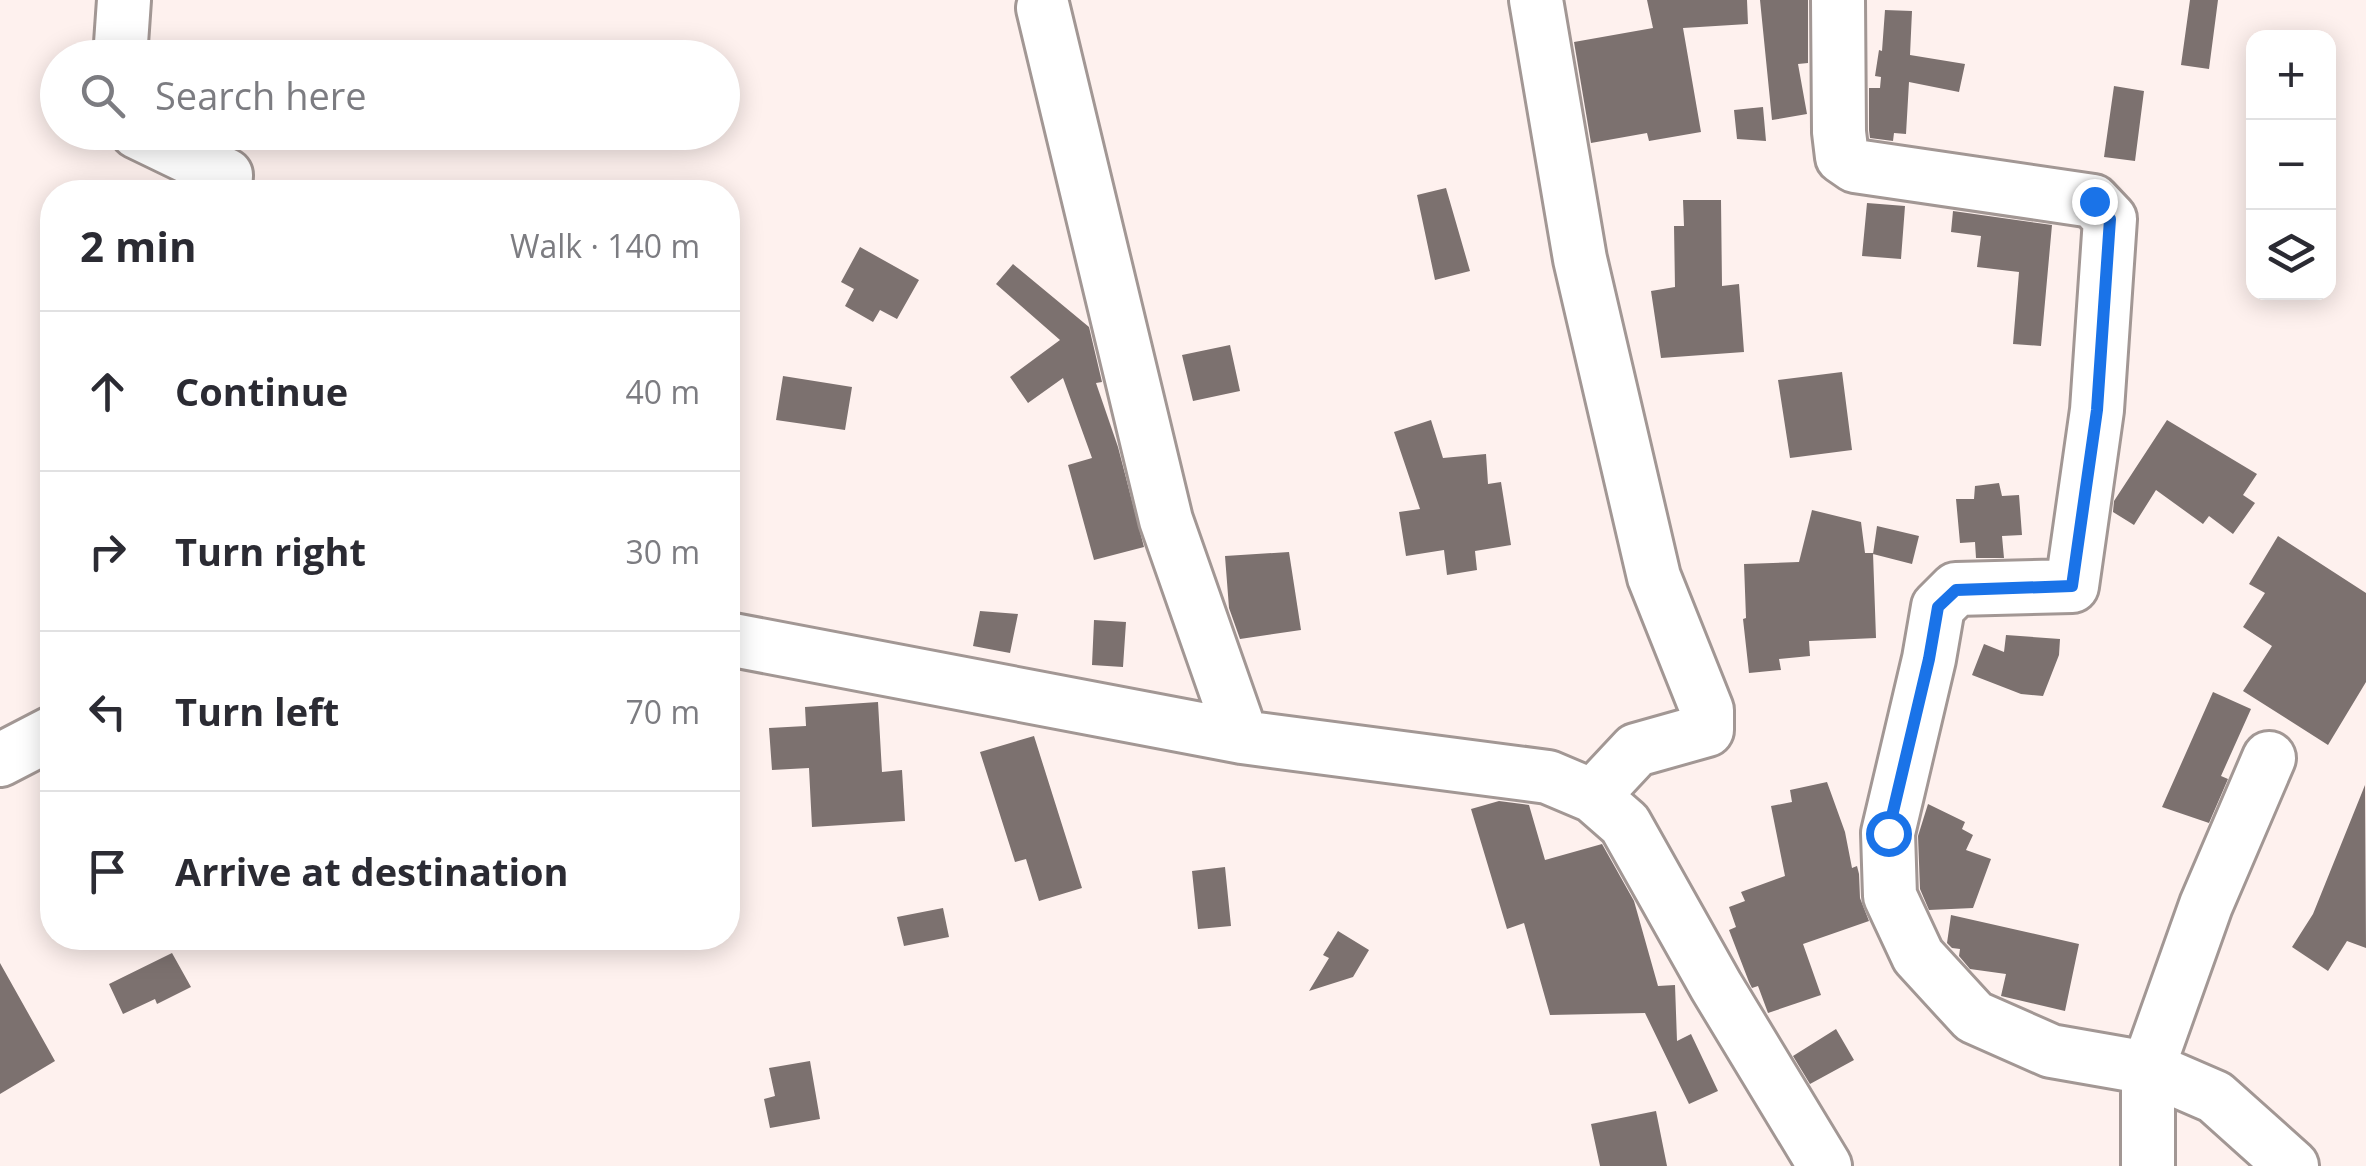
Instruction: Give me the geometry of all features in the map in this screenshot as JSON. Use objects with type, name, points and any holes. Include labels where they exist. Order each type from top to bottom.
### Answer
[{"type":"street","points":[[121,40],[124,0]]},
{"type":"street","points":[[1536,0],[1580,258],[1654,577],[1707,710],[1708,730],[1636,750],[1592,796]]},
{"type":"street","points":[[1838,0],[1842,157],[1855,166],[2094,201],[2110,219],[2097,410],[2072,586],[1956,590],[1938,607],[1888,833],[1890,896],[1918,956],[1974,1017],[2050,1051],[2148,1068],[2214,1097],[2292,1166]]},
{"type":"street","points":[[1043,8],[1166,520],[1242,737]]},
{"type":"street","points":[[173,150],[226,176],[226,180]]},
{"type":"street","points":[[740,641],[1242,737],[1548,777],[1592,796],[1625,824],[1716,986],[1825,1166]]},
{"type":"street","points":[[0,760],[40,738]]},
{"type":"street","points":[[2148,1166],[2148,1068],[2206,906],[2270,758]]},
{"type":"building","points":[[1647,0],[1747,0],[1748,24],[1683,28],[1701,132],[1649,141],[1647,133],[1591,143],[1574,42],[1653,28]]},
{"type":"building","points":[[1760,0],[1808,0],[1808,63],[1798,64],[1807,114],[1772,120]]},
{"type":"building","points":[[2190,0],[2218,0],[2209,69],[2181,65]]},
{"type":"building","points":[[1885,10],[1912,11],[1910,55],[1965,64],[1959,92],[1909,82],[1906,134],[1894,133],[1893,141],[1870,138],[1869,130],[1869,88],[1880,88],[1881,77],[1875,76],[1879,50],[1882,51]]},
{"type":"building","points":[[2114,86],[2144,91],[2135,161],[2104,157]]},
{"type":"building","points":[[1763,107],[1766,141],[1737,139],[1734,110]]},
{"type":"building","points":[[1446,188],[1470,271],[1435,280],[1417,195]]},
{"type":"building","points":[[1683,200],[1721,200],[1722,286],[1739,284],[1744,352],[1661,358],[1651,291],[1675,287],[1674,226],[1684,226]]},
{"type":"building","points":[[1867,203],[1905,206],[1901,259],[1862,256]]},
{"type":"building","points":[[1953,211],[2052,225],[2041,346],[2013,344],[2019,272],[1977,267],[1981,236],[1951,232]]},
{"type":"building","points":[[860,247],[919,280],[897,319],[880,310],[873,322],[845,306],[854,289],[841,282]]},
{"type":"building","points":[[1013,264],[1089,327],[1102,382],[1096,383],[1118,447],[1144,547],[1094,560],[1068,465],[1092,458],[1063,378],[1028,403],[1010,377],[1060,340],[996,284]]},
{"type":"building","points":[[1230,345],[1240,391],[1193,401],[1182,355]]},
{"type":"building","points":[[1842,372],[1852,450],[1790,458],[1778,380]]},
{"type":"building","points":[[783,376],[852,387],[845,430],[776,420]]},
{"type":"building","points":[[1431,420],[1443,458],[1486,454],[1488,484],[1501,482],[1511,545],[1475,551],[1477,570],[1447,575],[1444,550],[1406,556],[1399,512],[1420,509],[1394,432]]},
{"type":"building","points":[[2167,420],[2257,474],[2243,495],[2255,503],[2233,534],[2209,516],[2203,524],[2156,490],[2134,525],[2113,512],[2114,501]]},
{"type":"building","points":[[1999,483],[2002,496],[2019,495],[2022,535],[2002,536],[2004,558],[1976,558],[1975,542],[1960,543],[1956,499],[1974,499],[1975,486]]},
{"type":"building","points":[[1812,510],[1861,522],[1865,553],[1873,553],[1876,638],[1809,641],[1810,656],[1779,659],[1781,670],[1749,673],[1743,619],[1744,564],[1799,562]]},
{"type":"building","points":[[1877,526],[1919,536],[1912,564],[1873,554]]},
{"type":"building","points":[[2278,536],[2366,593],[2366,682],[2328,745],[2243,691],[2272,646],[2243,627],[2265,593],[2249,584]]},
{"type":"building","points":[[1289,552],[1301,630],[1240,639],[1229,608],[1225,556]]},
{"type":"building","points":[[980,611],[1018,614],[1010,653],[973,646]]},
{"type":"building","points":[[1094,620],[1126,622],[1123,667],[1092,665]]},
{"type":"building","points":[[2006,635],[2060,639],[2059,655],[2043,696],[2021,694],[1972,675],[1984,644],[2004,652]]},
{"type":"building","points":[[2213,692],[2251,709],[2221,776],[2228,779],[2209,823],[2162,807]]},
{"type":"building","points":[[878,702],[882,772],[902,770],[905,821],[812,827],[809,768],[772,770],[769,728],[806,726],[805,707]]},
{"type":"building","points":[[1034,736],[1082,888],[1039,901],[1026,859],[1015,862],[980,752]]},
{"type":"building","points":[[1827,782],[1845,832],[1852,868],[1857,866],[1860,898],[1869,921],[1803,944],[1821,995],[1768,1013],[1758,986],[1752,988],[1749,982],[1729,930],[1736,927],[1729,907],[1745,901],[1741,892],[1785,876],[1771,806],[1792,802],[1790,790]]},
{"type":"building","points":[[2365,785],[2366,948],[2347,941],[2328,971],[2292,947],[2313,914]]},
{"type":"building","points":[[1499,801],[1529,805],[1545,860],[1602,844],[1634,901],[1658,986],[1675,985],[1677,1041],[1691,1034],[1718,1091],[1689,1104],[1645,1013],[1550,1015],[1524,923],[1507,929],[1471,809]]},
{"type":"building","points":[[1928,804],[1965,822],[1962,829],[1973,835],[1966,850],[1991,859],[1973,908],[1929,910],[1920,889],[1918,836]]},
{"type":"building","points":[[1225,867],[1231,926],[1198,929],[1192,871]]},
{"type":"building","points":[[943,908],[949,937],[904,946],[897,917]]},
{"type":"building","points":[[1951,915],[2079,944],[2065,1011],[2001,996],[2006,974],[1970,969],[1959,956],[1960,949],[1947,943]]},
{"type":"building","points":[[1338,931],[1369,950],[1353,977],[1309,991],[1329,958],[1323,955]]},
{"type":"building","points":[[172,953],[191,987],[157,1004],[155,999],[123,1014],[109,984]]},
{"type":"building","points":[[0,963],[55,1061],[0,1094]]},
{"type":"building","points":[[1836,1029],[1854,1060],[1810,1084],[1793,1056]]},
{"type":"building","points":[[810,1061],[820,1119],[770,1128],[764,1099],[775,1096],[769,1068]]},
{"type":"building","points":[[1656,1111],[1667,1166],[1600,1166],[1591,1124]]},
{"type":"route","points":[[1888,833],[1938,607],[1956,590],[2072,586],[2097,410],[2110,219],[2094,201]]}]
